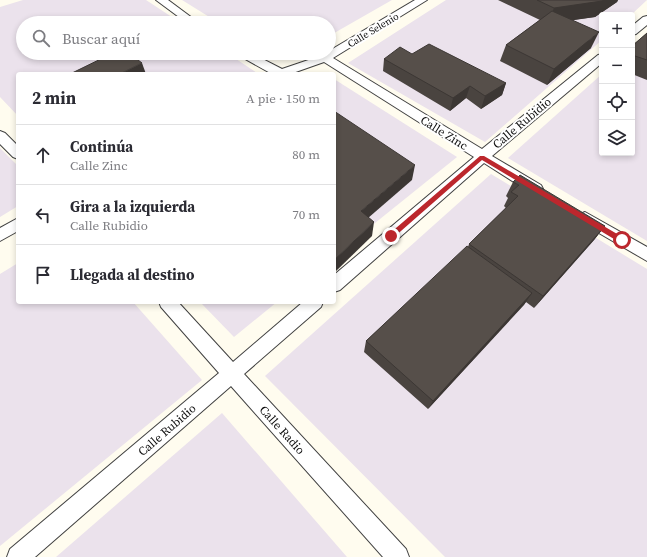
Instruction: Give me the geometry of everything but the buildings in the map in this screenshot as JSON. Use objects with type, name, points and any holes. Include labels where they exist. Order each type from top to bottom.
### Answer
[{"type":"lane","points":[[161,0],[184,16]]},
{"type":"lane","name":"Calle Selenio","points":[[336,51],[422,0]]},
{"type":"lane","points":[[635,29],[647,19]]},
{"type":"lane","points":[[255,60],[277,72]]},
{"type":"lane","name":"Calle Selenio","points":[[282,72],[319,60]]},
{"type":"lane","name":"Calle Zinc","points":[[328,60],[482,157],[548,196]]},
{"type":"lane","name":"Calle Rubidio","points":[[336,283],[482,157],[599,60]]},
{"type":"lane","points":[[0,136],[16,152]]},
{"type":"lane","points":[[574,212],[647,255]]},
{"type":"lane","points":[[0,235],[16,225]]},
{"type":"lane","name":"Calle Radio","points":[[169,304],[398,557]]},
{"type":"lane","name":"Calle Rubidio","points":[[18,557],[313,304]]},
{"type":"shaded area","points":[[23,0],[146,0],[170,16],[16,16],[16,60],[238,60],[256,72],[16,72],[16,114],[0,97],[0,7]]},
{"type":"shaded area","points":[[182,0],[392,0],[336,32],[336,16],[208,16]]},
{"type":"shaded area","points":[[446,0],[647,0],[634,12],[599,12],[599,43],[485,142],[348,63]]},
{"type":"shaded area","points":[[647,34],[647,241],[508,158],[599,77],[599,156],[635,156],[635,45]]},
{"type":"shaded area","points":[[336,80],[457,157],[336,254]]},
{"type":"shaded area","points":[[0,148],[16,164],[16,207],[0,217]]},
{"type":"shaded area","points":[[491,174],[647,269],[647,557],[445,557],[265,376]]},
{"type":"shaded area","points":[[16,264],[16,304],[135,304],[202,380],[0,546],[0,274]]},
{"type":"shaded area","points":[[202,304],[275,304],[234,337]]},
{"type":"shaded area","points":[[222,413],[347,557],[56,557]]},
{"type":"route","points":[[391,236],[482,157],[622,240]]}]
